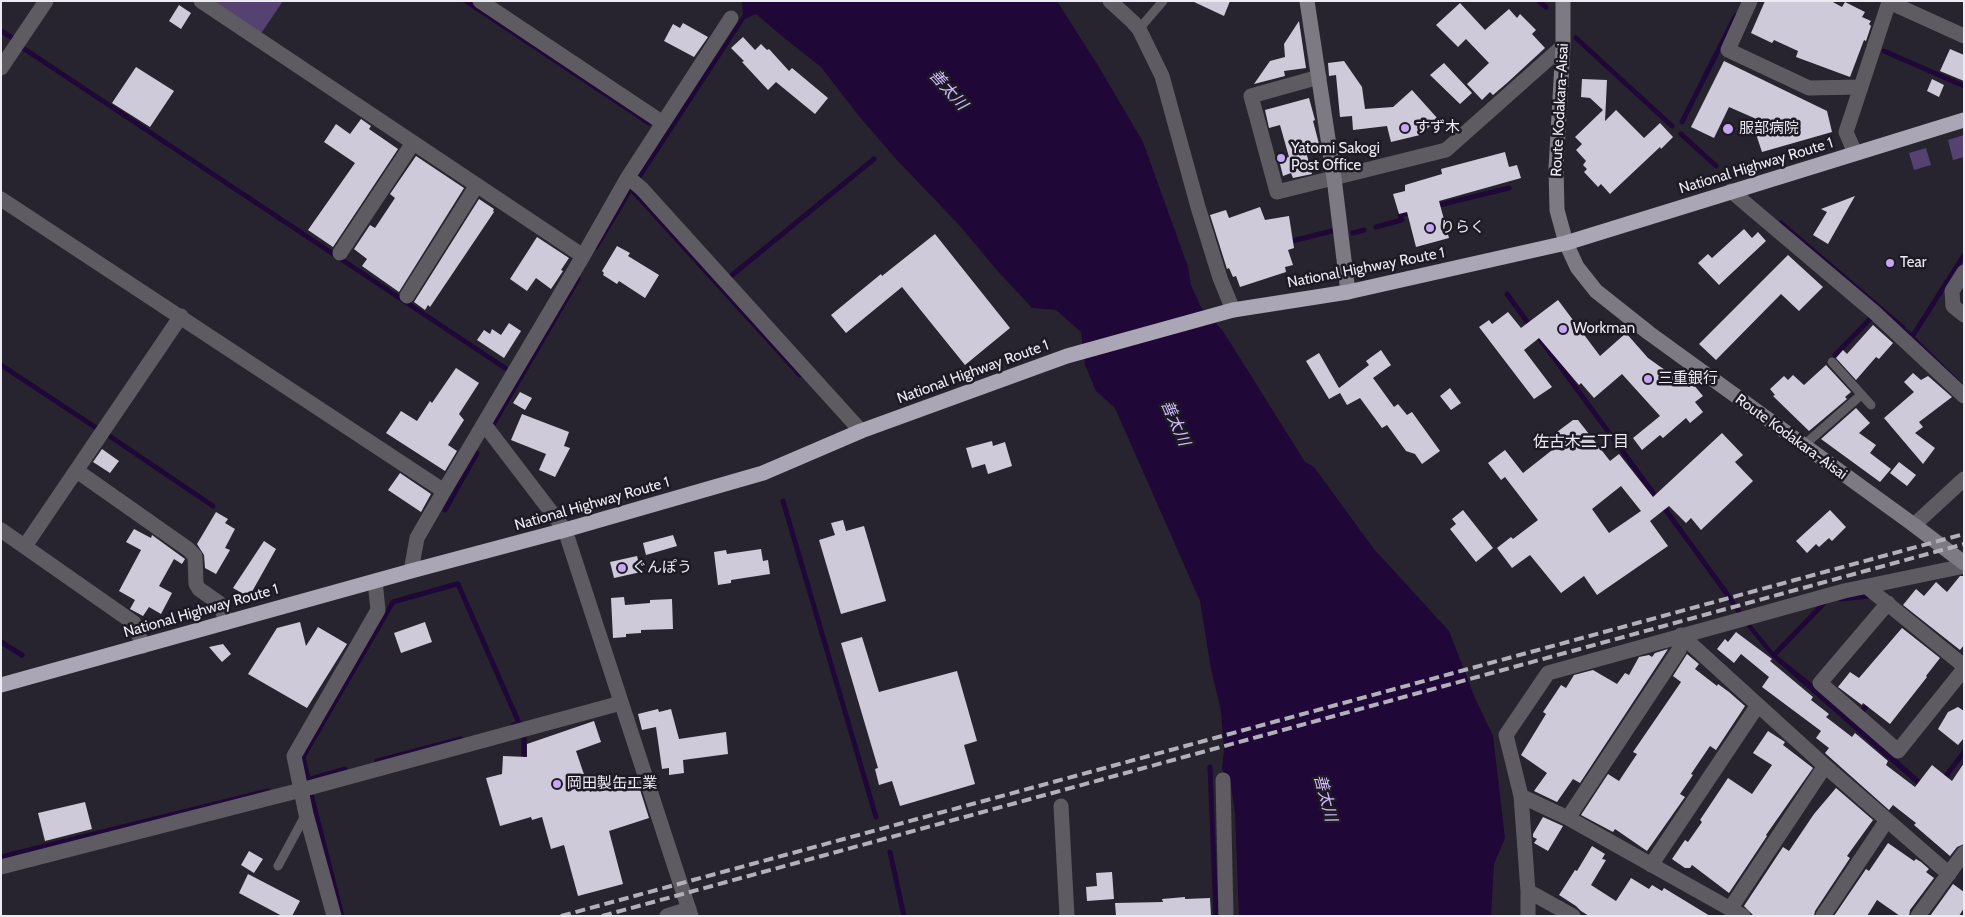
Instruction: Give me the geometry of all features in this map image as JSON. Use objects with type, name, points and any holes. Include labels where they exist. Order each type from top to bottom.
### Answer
[{"type":"highway","name":"National Highway Route 1","points":[[1,684],[565,530],[763,473],[861,431],[1067,356],[1233,310],[1348,292],[1566,243],[1964,120]]},
{"type":"main road","points":[[1307,1],[1334,178],[1348,292]]},
{"type":"main road","name":"Route Kodakara-Aisai","points":[[1563,1],[1564,46],[1556,168],[1557,210],[1566,243],[1577,267],[1596,291],[1649,333],[1914,525],[1964,564]]},
{"type":"street","points":[[1,68],[46,1]]},
{"type":"street","points":[[201,1],[584,256]]},
{"type":"street","points":[[480,1],[663,123]]},
{"type":"street","points":[[1110,1],[1139,29],[1162,76],[1198,207],[1220,278],[1233,310]]},
{"type":"street","points":[[1750,1],[1728,50],[1810,88],[1860,86]]},
{"type":"street","points":[[1855,153],[1846,132],[1888,2],[1964,36]]},
{"type":"street","points":[[411,571],[417,538],[444,491],[584,256],[628,177],[731,18]]},
{"type":"street","points":[[1319,77],[1251,96],[1277,192],[1446,150],[1564,46]]},
{"type":"street","points":[[340,253],[413,143]]},
{"type":"street","points":[[628,177],[642,189],[861,431]]},
{"type":"street","points":[[407,296],[477,185]]},
{"type":"street","points":[[1730,191],[1874,312],[1964,396]]},
{"type":"street","points":[[1,199],[444,491]]},
{"type":"street","points":[[1964,272],[1952,291],[1953,306],[1964,315]]},
{"type":"street","points":[[26,546],[181,316]]},
{"type":"street","points":[[484,424],[565,530],[690,913],[667,916]]},
{"type":"street","points":[[76,471],[188,548],[195,556],[196,584],[219,603],[227,622]]},
{"type":"street","points":[[1914,525],[1964,479]]},
{"type":"street","points":[[1,530],[134,623],[143,646]]},
{"type":"street","points":[[1528,916],[1521,796],[1506,735],[1548,673],[1867,586],[1964,564]]},
{"type":"street","points":[[334,916],[306,814],[294,756],[378,610],[375,581]]},
{"type":"street","points":[[1867,586],[1888,603],[1964,667],[1898,751],[1820,683],[1888,603]]},
{"type":"street","points":[[1681,636],[1948,874]]},
{"type":"street","points":[[1568,818],[1679,650],[1681,636]]},
{"type":"street","points":[[1,867],[301,790],[621,704]]},
{"type":"street","points":[[1651,865],[1758,705]]},
{"type":"street","points":[[1521,796],[1568,818],[1736,912],[1825,766]]},
{"type":"street","points":[[1223,780],[1226,916]]},
{"type":"street","points":[[1062,806],[1068,916]]},
{"type":"street","points":[[1823,916],[1886,820]]},
{"type":"street","points":[[1918,916],[1964,853]]},
{"type":"street","points":[[1528,891],[1573,916]]},
{"type":"lane","points":[[1139,29],[1163,1]]},
{"type":"lane","points":[[1832,362],[1871,405]]},
{"type":"lane","points":[[1803,446],[1861,395]]},
{"type":"lane","points":[[278,866],[306,814]]},
{"type":"shaded area","points":[[214,1],[283,1],[260,35]]},
{"type":"shaded area","points":[[1964,135],[1964,157],[1953,160],[1948,140]]},
{"type":"shaded area","points":[[1926,148],[1931,165],[1914,170],[1909,153]]},
{"type":"water","name":"善太川","points":[[742,1],[1057,1],[1143,142],[1188,267],[1191,285],[1201,307],[1223,331],[1305,462],[1314,467],[1374,549],[1449,631],[1475,698],[1493,736],[1505,838],[1494,864],[1491,916],[1239,916],[1235,812],[1230,780],[1222,770],[1224,749],[1221,711],[1211,669],[1200,601],[1115,408],[1096,391],[1085,365],[1081,332],[1056,310],[1032,308],[960,226],[896,159],[858,115],[821,67],[756,14],[745,19],[640,180],[637,176],[743,14]]},
{"type":"water","points":[[1781,220],[1914,334],[1964,385],[1964,389],[1774,222]]},
{"type":"water","points":[[1724,585],[1748,621],[1775,654],[1809,681],[1964,819],[1964,826],[1772,657],[1743,622],[1719,587]]},
{"type":"building","points":[[1192,1],[1230,1],[1224,16]]},
{"type":"building","points":[[1765,1],[1831,1],[1842,7],[1845,2],[1865,12],[1862,17],[1871,21],[1869,24],[1871,26],[1850,77],[1796,57],[1798,51],[1774,40],[1772,43],[1751,33]]},
{"type":"building","points":[[1460,3],[1485,30],[1509,9],[1517,18],[1520,14],[1536,30],[1532,34],[1545,48],[1493,95],[1490,92],[1482,100],[1467,84],[1489,63],[1466,39],[1458,47],[1436,25]]},
{"type":"building","points":[[179,5],[191,13],[181,29],[169,21]]},
{"type":"building","points":[[1299,21],[1306,68],[1284,71],[1285,76],[1254,84],[1270,61],[1285,57],[1284,44]]},
{"type":"building","points":[[683,23],[708,37],[694,57],[664,41],[673,24],[680,28]]},
{"type":"building","points":[[743,37],[755,50],[761,44],[767,50],[769,49],[789,71],[792,68],[828,98],[815,114],[776,82],[768,90],[731,48]]},
{"type":"building","points":[[1950,49],[1964,55],[1964,81],[1940,71]]},
{"type":"building","points":[[1344,61],[1362,87],[1365,109],[1393,107],[1412,90],[1438,119],[1420,135],[1391,142],[1387,126],[1353,130],[1352,116],[1340,117],[1336,75],[1329,76],[1328,63]]},
{"type":"building","points":[[1724,61],[1827,111],[1832,132],[1762,152],[1755,131],[1761,121],[1729,107],[1714,138],[1691,127]]},
{"type":"building","points":[[1444,63],[1472,93],[1460,104],[1430,75]]},
{"type":"building","points":[[136,67],[174,91],[150,127],[112,103]]},
{"type":"building","points":[[1582,79],[1607,80],[1605,121],[1616,110],[1644,138],[1660,123],[1673,137],[1610,194],[1601,184],[1598,187],[1584,172],[1587,169],[1583,165],[1586,161],[1576,150],[1582,144],[1575,137],[1603,110],[1590,98],[1581,97]]},
{"type":"building","points":[[1932,79],[1944,85],[1939,97],[1927,91]]},
{"type":"building","points":[[1309,98],[1319,144],[1305,148],[1312,174],[1293,178],[1291,173],[1283,176],[1279,160],[1289,157],[1280,125],[1269,128],[1265,110]]},
{"type":"building","points":[[361,119],[371,126],[369,129],[398,149],[333,247],[308,230],[355,163],[324,142],[336,124],[350,134]]},
{"type":"building","points":[[1505,152],[1509,167],[1517,165],[1521,178],[1439,201],[1449,238],[1416,247],[1407,212],[1399,214],[1393,194],[1405,191],[1405,185],[1442,174],[1441,169]]},
{"type":"building","points":[[416,156],[464,188],[399,292],[362,266],[367,259],[354,249],[370,225],[375,228],[395,198],[390,194]]},
{"type":"building","points":[[1855,196],[1828,244],[1813,235],[1827,212],[1821,209]]},
{"type":"building","points":[[479,199],[494,209],[494,212],[430,307],[428,305],[425,310],[414,302]]},
{"type":"building","points":[[1260,207],[1265,220],[1289,216],[1294,248],[1288,250],[1293,265],[1285,267],[1286,272],[1240,287],[1236,276],[1233,277],[1229,268],[1227,269],[1210,215],[1226,210],[1229,218]]},
{"type":"building","points":[[1744,229],[1752,238],[1758,232],[1766,241],[1719,285],[1698,263],[1708,254],[1712,258]]},
{"type":"building","points":[[935,234],[1010,328],[965,365],[902,287],[846,333],[831,315],[881,274],[882,276]]},
{"type":"building","points":[[537,237],[569,258],[551,289],[536,278],[527,291],[510,279]]},
{"type":"building","points":[[617,246],[630,253],[628,256],[659,275],[645,298],[619,281],[617,284],[603,275],[602,271]]},
{"type":"building","points":[[1788,255],[1823,287],[1799,311],[1781,294],[1716,360],[1699,344]]},
{"type":"building","points":[[1558,300],[1600,356],[1626,333],[1648,358],[1689,387],[1693,384],[1703,396],[1695,402],[1703,412],[1690,423],[1686,418],[1663,438],[1660,435],[1642,450],[1633,438],[1660,416],[1622,374],[1594,398],[1581,383],[1579,385],[1539,338],[1524,350],[1552,387],[1534,399],[1479,327],[1489,320],[1492,324],[1508,312],[1521,328]]},
{"type":"building","points":[[509,323],[521,331],[504,358],[477,340],[484,330],[490,334],[492,329],[501,335]]},
{"type":"building","points":[[1873,325],[1893,343],[1879,359],[1876,357],[1856,380],[1836,358],[1843,350],[1847,354]]},
{"type":"building","points":[[1381,350],[1391,365],[1373,378],[1394,407],[1398,404],[1407,415],[1412,412],[1440,451],[1422,464],[1415,454],[1406,451],[1387,425],[1382,428],[1360,398],[1347,405],[1340,393],[1329,399],[1306,361],[1319,353],[1339,388],[1369,365],[1366,361]]},
{"type":"building","points":[[1826,365],[1851,392],[1845,397],[1847,399],[1809,431],[1773,396],[1775,395],[1770,389],[1784,376],[1788,380],[1793,375],[1804,385]]},
{"type":"building","points":[[456,368],[479,383],[459,414],[464,420],[448,445],[457,451],[445,471],[386,433],[401,411],[417,421]]},
{"type":"building","points":[[1913,373],[1921,380],[1928,376],[1952,397],[1919,422],[1923,427],[1915,433],[1935,448],[1923,464],[1884,418],[1914,392],[1904,382]]},
{"type":"building","points":[[1450,388],[1461,403],[1451,410],[1440,396]]},
{"type":"building","points":[[520,392],[532,398],[525,410],[513,403]]},
{"type":"building","points":[[1856,408],[1870,423],[1859,433],[1876,445],[1870,453],[1891,469],[1880,482],[1821,439]]},
{"type":"building","points":[[522,414],[569,432],[564,446],[570,448],[555,477],[539,470],[546,454],[511,440]]},
{"type":"building","points":[[1573,420],[1578,420],[1610,461],[1619,454],[1653,497],[1722,433],[1743,455],[1735,462],[1753,481],[1701,530],[1691,518],[1686,523],[1669,506],[1650,521],[1668,546],[1597,595],[1584,576],[1561,593],[1530,555],[1512,568],[1497,548],[1511,537],[1513,539],[1538,520],[1505,477],[1501,480],[1488,463],[1505,450],[1523,473],[1556,447],[1549,438]],"holes":[[[1621,486],[1641,511],[1609,533],[1592,509]]]},
{"type":"building","points":[[992,441],[993,446],[1005,442],[1012,466],[988,474],[985,464],[972,468],[966,448]]},
{"type":"building","points":[[102,449],[119,461],[110,473],[93,462]]},
{"type":"building","points":[[1899,462],[1916,475],[1907,486],[1890,473]]},
{"type":"building","points":[[400,473],[431,494],[421,512],[388,490]]},
{"type":"building","points":[[1463,510],[1493,548],[1476,562],[1450,529],[1456,524],[1452,519]]},
{"type":"building","points":[[1830,510],[1846,527],[1832,541],[1829,538],[1819,547],[1816,544],[1807,553],[1796,541]]},
{"type":"building","points":[[216,512],[228,519],[225,523],[235,529],[225,548],[230,550],[216,574],[205,568],[204,555],[197,544]]},
{"type":"building","points":[[843,520],[846,531],[864,526],[886,601],[841,614],[819,540],[835,535],[831,523]]},
{"type":"building","points":[[134,529],[151,538],[152,535],[185,559],[182,564],[174,559],[159,586],[172,593],[161,614],[149,607],[143,616],[130,609],[135,600],[119,591],[141,550],[126,542]]},
{"type":"building","points":[[673,535],[677,546],[646,555],[643,543]]},
{"type":"building","points":[[264,541],[276,549],[249,597],[233,588]]},
{"type":"building","points":[[761,549],[763,561],[768,560],[770,574],[731,580],[731,583],[718,585],[714,552],[726,550],[727,554]]},
{"type":"building","name":"ぐんぽう","points":[[637,556],[641,572],[614,578],[610,562]]},
{"type":"building","points":[[1960,576],[1964,576],[1964,645],[1960,650],[1903,605],[1916,589],[1924,596],[1936,582],[1947,592]]},
{"type":"building","points":[[624,597],[625,605],[650,603],[650,600],[672,599],[673,629],[641,630],[641,633],[626,634],[626,637],[613,638],[611,598]]},
{"type":"building","points":[[300,622],[306,646],[318,627],[347,644],[307,708],[248,674],[277,628]]},
{"type":"building","points":[[425,622],[432,642],[401,653],[394,633]]},
{"type":"building","points":[[1902,628],[1940,658],[1890,724],[1838,687],[1850,672],[1859,678]]},
{"type":"building","points":[[1736,632],[1772,659],[1770,661],[1813,697],[1811,700],[1829,714],[1826,717],[1852,737],[1855,733],[1888,761],[1886,765],[1915,787],[1932,765],[1952,781],[1964,763],[1964,844],[1957,847],[1950,856],[1914,825],[1916,823],[1893,805],[1889,810],[1825,753],[1829,748],[1816,738],[1821,731],[1762,687],[1769,677],[1741,654],[1734,663],[1717,649],[1725,639],[1728,642]]},
{"type":"building","points":[[862,637],[879,692],[957,671],[977,741],[964,745],[975,784],[900,806],[892,781],[879,785],[875,769],[878,768],[841,643]]},
{"type":"building","points":[[223,644],[231,654],[222,662],[209,647]]},
{"type":"building","points":[[1668,649],[1580,783],[1573,779],[1557,802],[1534,791],[1547,773],[1521,755],[1546,714],[1543,712],[1561,685],[1566,688],[1574,675],[1593,670],[1617,684],[1625,673],[1629,675],[1639,657],[1649,655],[1652,657],[1655,653]]},
{"type":"building","points":[[1687,654],[1699,664],[1695,669],[1717,686],[1718,684],[1729,692],[1745,706],[1716,750],[1710,746],[1691,774],[1693,775],[1680,794],[1685,797],[1647,851],[1615,829],[1613,832],[1581,815],[1608,774],[1619,781],[1637,754],[1633,752],[1681,682],[1673,676]]},
{"type":"building","points":[[1958,707],[1964,711],[1964,738],[1958,745],[1938,729],[1948,712]]},
{"type":"building","points":[[658,709],[659,712],[671,709],[679,739],[726,732],[728,754],[683,760],[684,773],[669,775],[669,768],[662,769],[656,727],[642,730],[638,714]]},
{"type":"building","name":"岡田製缶工業","points":[[594,721],[601,742],[576,751],[590,792],[636,777],[649,818],[609,831],[623,884],[578,896],[564,845],[551,849],[542,817],[532,820],[531,817],[500,826],[486,778],[502,774],[503,756],[527,757],[527,744]]},
{"type":"building","points":[[1768,731],[1785,742],[1783,745],[1813,768],[1766,835],[1729,893],[1692,865],[1690,868],[1685,868],[1672,859],[1685,840],[1688,842],[1702,822],[1700,820],[1728,778],[1752,794],[1772,765],[1753,753]]},
{"type":"building","points":[[1836,788],[1873,820],[1847,856],[1850,858],[1815,911],[1814,916],[1754,916],[1744,906],[1783,847],[1789,851],[1814,814]]},
{"type":"building","points":[[85,802],[92,829],[45,841],[38,813]]},
{"type":"building","points":[[1543,817],[1563,826],[1548,851],[1534,843],[1537,839],[1533,837]]},
{"type":"building","points":[[1888,843],[1914,861],[1916,859],[1921,862],[1929,869],[1926,872],[1934,878],[1910,910],[1909,916],[1900,916],[1877,900],[1867,916],[1834,916],[1866,869],[1869,871]]},
{"type":"building","points":[[1592,846],[1605,854],[1602,859],[1606,860],[1591,885],[1616,901],[1631,878],[1649,889],[1652,885],[1662,891],[1664,888],[1710,916],[1589,916],[1559,895],[1575,870],[1577,871]]},
{"type":"building","points":[[249,851],[263,859],[254,873],[241,865]]},
{"type":"building","points":[[1112,872],[1114,899],[1087,901],[1086,887],[1097,886],[1096,873]]},
{"type":"building","points":[[248,874],[300,901],[292,916],[282,916],[239,893]]},
{"type":"building","points":[[1953,884],[1964,892],[1964,908],[1959,916],[1930,916]]},
{"type":"building","points":[[1185,897],[1185,899],[1210,898],[1211,916],[1116,916],[1115,903],[1163,902],[1162,899]]},
{"type":"waterway","points":[[466,1],[649,123]]},
{"type":"waterway","points":[[1539,1],[1546,7]]},
{"type":"waterway","points":[[1682,122],[1736,15]]},
{"type":"waterway","points":[[1,31],[11,37]]},
{"type":"waterway","points":[[1576,38],[1672,126]]},
{"type":"waterway","points":[[23,48],[505,368]]},
{"type":"waterway","points":[[1884,51],[1964,86]]},
{"type":"waterway","points":[[1681,134],[1716,166]]},
{"type":"waterway","points":[[731,276],[874,159]]},
{"type":"waterway","points":[[1435,206],[1509,188]]},
{"type":"waterway","points":[[596,247],[630,190],[633,191],[800,375]]},
{"type":"waterway","points":[[1376,227],[1402,220],[1400,215],[1412,212]]},
{"type":"waterway","points":[[1353,233],[1364,230]]},
{"type":"waterway","points":[[1288,242],[1332,231]]},
{"type":"waterway","points":[[1912,337],[1964,255]]},
{"type":"waterway","points":[[494,423],[578,279]]},
{"type":"waterway","points":[[1507,294],[1531,327]]},
{"type":"waterway","points":[[1835,355],[1871,318]]},
{"type":"waterway","points":[[1538,336],[1725,591]]},
{"type":"waterway","points":[[1,365],[98,429]]},
{"type":"waterway","points":[[108,435],[213,506]]},
{"type":"waterway","points":[[445,510],[477,453]]},
{"type":"waterway","points":[[783,501],[876,817]]},
{"type":"waterway","points":[[309,782],[303,757],[393,602],[453,585],[458,584],[519,723],[513,725]]},
{"type":"waterway","points":[[1841,599],[1870,596]]},
{"type":"waterway","points":[[1775,654],[1827,600]]},
{"type":"waterway","points":[[1,642],[22,655]]},
{"type":"waterway","points":[[1863,710],[1870,702]]},
{"type":"waterway","points":[[524,737],[524,762]]},
{"type":"waterway","points":[[377,761],[461,739]]},
{"type":"waterway","points":[[1943,780],[1964,752]]},
{"type":"waterway","points":[[1210,767],[1216,916]]},
{"type":"waterway","points":[[308,780],[345,769]]},
{"type":"waterway","points":[[1,857],[268,791]]},
{"type":"waterway","points":[[311,794],[342,916]]},
{"type":"waterway","points":[[890,852],[904,916]]},
{"type":"railway","points":[[561,916],[1964,534]]},
{"type":"railway","points":[[602,916],[1964,544]]},
{"type":"place","name":"すず木","points":[[1405,128]]},
{"type":"place","name":"服部病院","points":[[1728,129]]},
{"type":"place","name":"Yatomi Sakogi Post Office","points":[[1281,158]]},
{"type":"place","name":"りらく","points":[[1430,228]]},
{"type":"place","name":"Tear","points":[[1890,263]]},
{"type":"place","name":"Workman","points":[[1563,329]]},
{"type":"place","name":"三重銀行","points":[[1648,379]]},
{"type":"place","name":"ぐんぽう","points":[[622,568]]},
{"type":"place","name":"岡田製缶工業","points":[[557,784]]},
{"type":"district","name":"佐古木二丁目","points":[[1581,442]]}]
